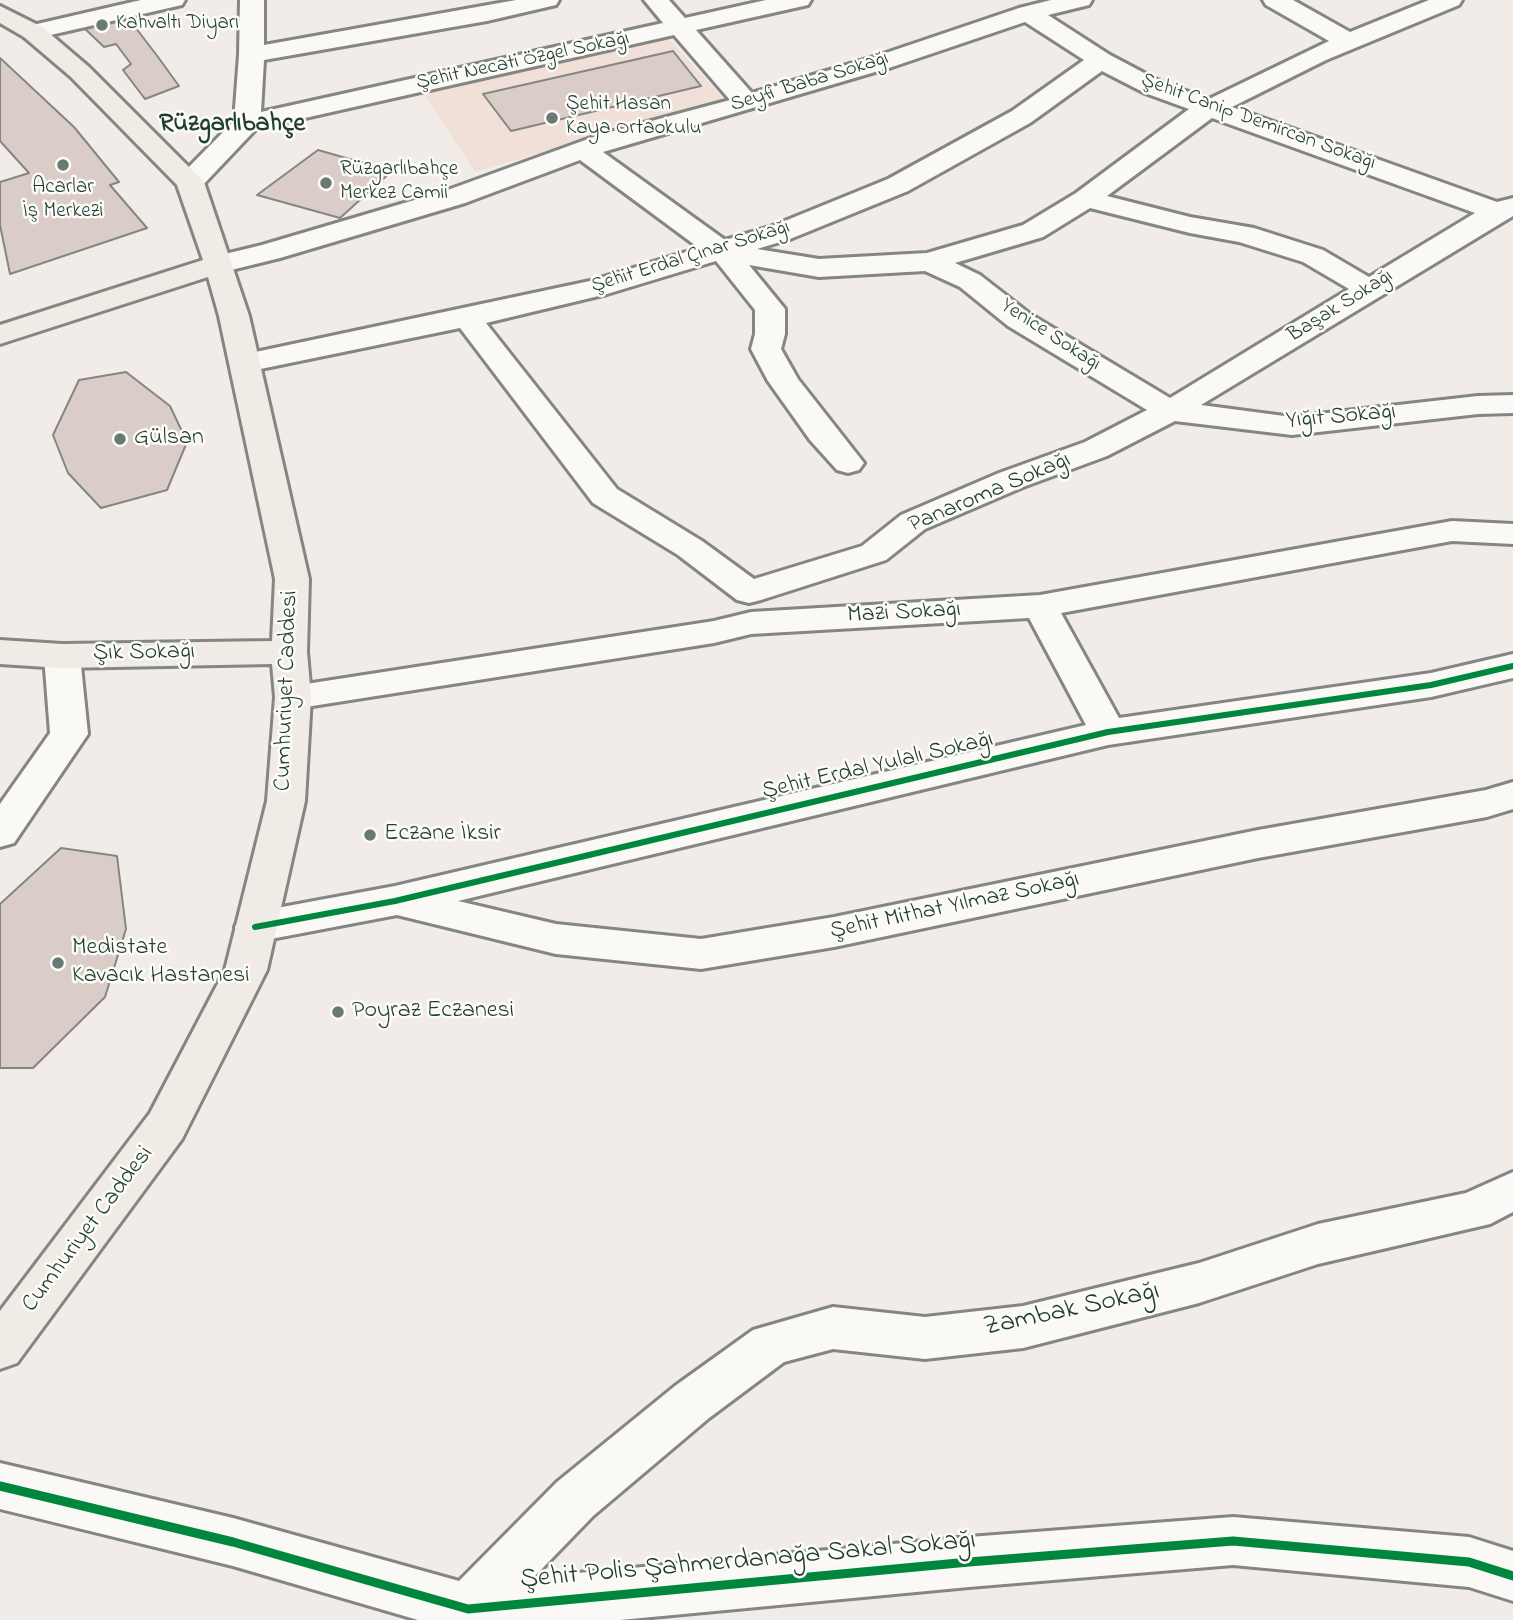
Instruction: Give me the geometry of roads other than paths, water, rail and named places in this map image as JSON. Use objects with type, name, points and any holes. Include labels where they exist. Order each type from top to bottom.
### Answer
[{"type":"main road","name":"Cumhuriyet Caddesi","points":[[0,13],[33,32],[80,72],[190,182],[219,264],[246,363],[292,579],[289,652],[293,697],[286,800],[246,970],[166,1126],[0,1348]]},
{"type":"main road","points":[[0,335],[219,264]]},
{"type":"main road","name":"Şık Sokağı","points":[[0,652],[62,656],[289,652]]},
{"type":"street","points":[[33,32],[173,0]]},
{"type":"street","points":[[190,182],[247,123],[252,55],[252,0]]},
{"type":"street","points":[[252,55],[460,19],[547,0]]},
{"type":"street","points":[[656,0],[747,103]]},
{"type":"street","name":"Şehit Necati Özgel Sokağı","points":[[247,123],[799,0]]},
{"type":"street","points":[[1275,0],[1349,42]]},
{"type":"street","points":[[723,252],[818,268],[929,262],[1033,231],[1086,198],[1208,109],[1349,42],[1450,0]]},
{"type":"street","name":"Seyfi Baba Sokağı","points":[[219,264],[270,252],[455,197],[622,137],[883,62],[1066,1]]},
{"type":"street","name":"Şehit Canip Demircan Sokağı","points":[[1028,13],[1101,60],[1154,88],[1208,109],[1505,209]]},
{"type":"street","name":"Şehit Erdal Çınar Sokağı","points":[[246,363],[467,318],[597,288],[780,233],[898,185],[1021,117],[1101,60]]},
{"type":"street","points":[[584,151],[723,252],[770,309],[766,349],[783,381],[821,433],[849,463]]},
{"type":"street","points":[[1086,198],[1190,225],[1244,234],[1313,256],[1369,289]]},
{"type":"street","name":"Başak Sokağı","points":[[1170,411],[1505,209]]},
{"type":"street","name":"Yenice Sokağı","points":[[929,262],[970,281],[1019,320],[1170,411]]},
{"type":"street","points":[[467,318],[605,496],[690,548],[750,607]]},
{"type":"street","name":"Yığıt Sokağı","points":[[1170,411],[1292,426],[1478,405],[1513,404]]},
{"type":"street","name":"Panaroma Sokağı","points":[[750,607],[874,553],[914,522],[1011,480],[1096,449],[1170,411]]},
{"type":"street","name":"Mazi Sokağı","points":[[293,697],[714,632],[750,607],[1040,606],[1452,531],[1513,534]]},
{"type":"street","points":[[1040,606],[1108,732]]},
{"type":"street","points":[[0,833],[69,734],[62,656]]},
{"type":"street","name":"Şehit Erdal Yulalı Sokağı","points":[[255,927],[395,901],[1108,732],[1431,685],[1513,666]]},
{"type":"street","name":"Şehit Mithat Yılmaz Sokağı","points":[[395,901],[556,939],[701,954],[834,932],[1258,845],[1487,803],[1513,795]]},
{"type":"street","name":"Zambak Sokağı","points":[[468,1609],[575,1499],[692,1402],[770,1345],[833,1328],[925,1338],[1023,1327],[1199,1283],[1318,1244],[1474,1210],[1513,1191]]},
{"type":"street","name":"Şehit Polis Şahmerdanağa Sakal Sokağı","points":[[0,1486],[233,1542],[468,1609],[969,1562],[1233,1541],[1469,1562],[1513,1576]]},
{"type":"place","name":"Kahvaltı Diyarı","points":[[102,25]]},
{"type":"place","name":"Şehit Hasan Kaya Ortaokulu","points":[[552,118]]},
{"type":"place","name":"Acarlar İş Merkezi","points":[[63,165]]},
{"type":"place","name":"Rüzgarlıbahçe Merkez Camii","points":[[326,183]]},
{"type":"place","name":"Gülsan","points":[[120,439]]},
{"type":"place","name":"Eczane İksir","points":[[370,835]]},
{"type":"place","name":"Medistate Kavacık Hastanesi","points":[[58,963]]},
{"type":"place","name":"Poyraz Eczanesi","points":[[338,1012]]},
{"type":"district","name":"Rüzgarlıbahçe","points":[[232,126]]}]
